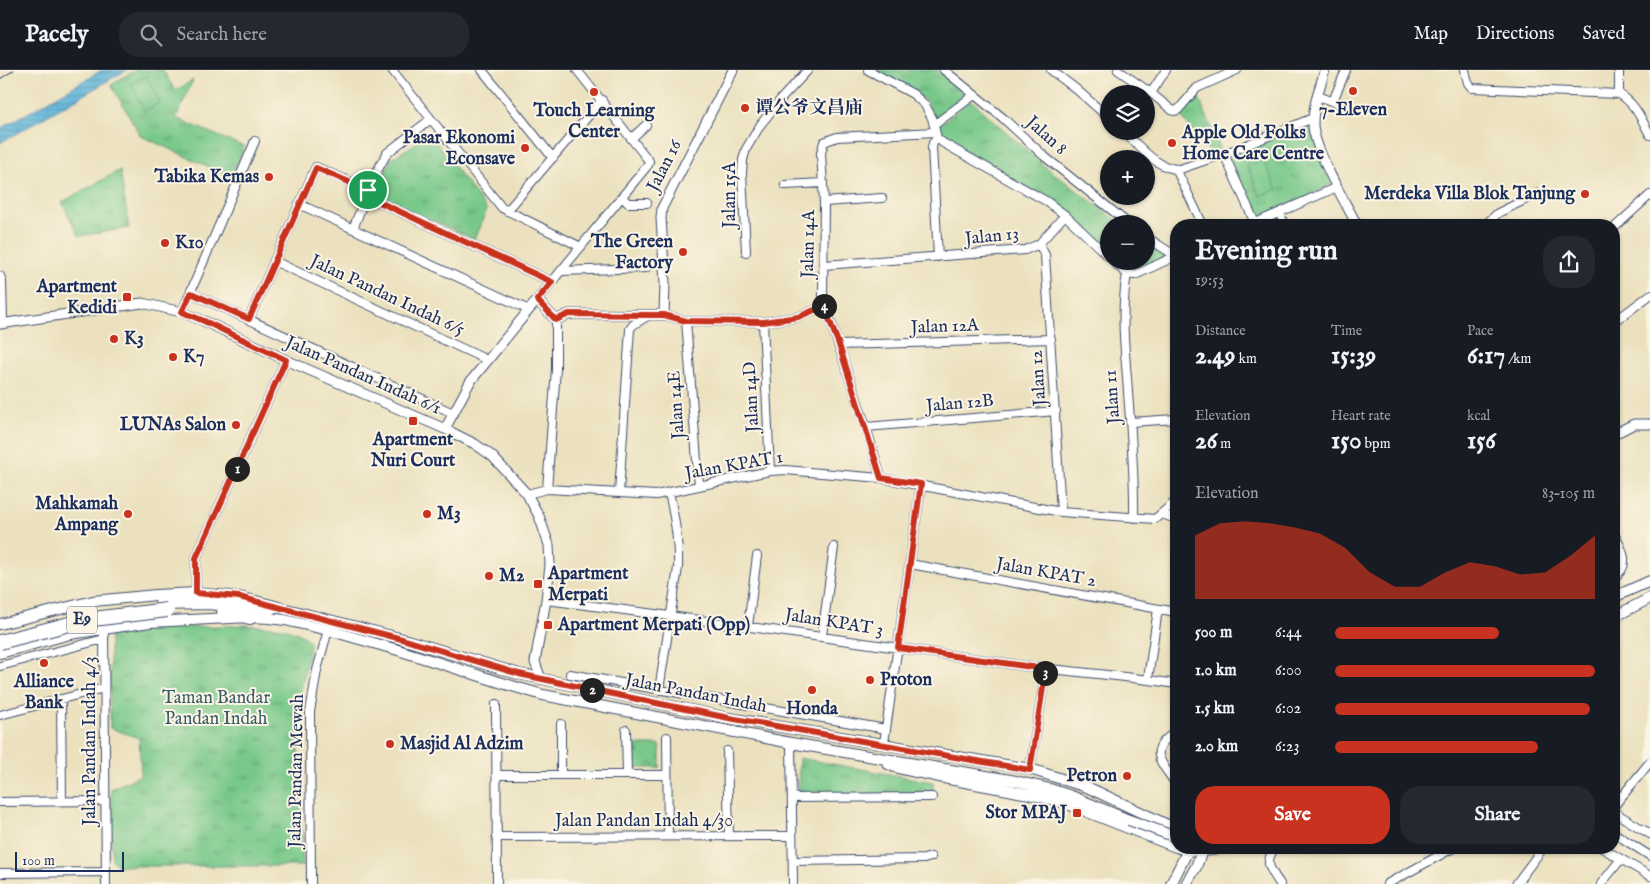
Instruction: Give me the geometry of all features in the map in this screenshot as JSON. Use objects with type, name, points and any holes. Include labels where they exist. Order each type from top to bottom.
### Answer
[{"type":"highway","name":"E9","points":[[0,642],[85,620],[165,607],[207,602],[271,607]]},
{"type":"highway","name":"E9","points":[[0,633],[70,614],[123,605],[232,612],[250,617]]},
{"type":"main road","points":[[1620,594],[1650,581]]},
{"type":"main road","name":"Jalan Pandan Indah","points":[[0,624],[93,600],[196,593],[239,597],[271,607],[402,639],[541,679],[729,718],[884,743],[1030,770],[1086,788],[1170,826]]},
{"type":"main road","points":[[1620,614],[1650,598]]},
{"type":"main road","name":"Jalan Pandan Indah","points":[[0,653],[70,634],[150,622],[250,617],[285,620],[328,630],[543,695],[879,757],[890,766],[937,777],[1014,790],[1065,803],[1170,844]]},
{"type":"main road","points":[[15,620],[10,627],[10,635],[15,644],[22,647]]},
{"type":"main road","points":[[879,757],[1050,789],[1170,835]]},
{"type":"main road","points":[[1162,842],[1170,838]]},
{"type":"main road","points":[[1171,884],[1181,854]]},
{"type":"main road","points":[[1186,884],[1201,854]]},
{"type":"street","points":[[392,70],[502,208],[580,247]]},
{"type":"street","points":[[482,70],[553,158]]},
{"type":"street","points":[[445,429],[470,382],[648,165],[649,161],[632,138],[577,70]]},
{"type":"street","name":"Jalan 16","points":[[664,315],[665,283],[662,208],[733,70]]},
{"type":"street","name":"Jalan 15A","points":[[746,252],[742,160],[746,149],[770,111],[808,70]]},
{"type":"street","points":[[868,70],[914,94],[925,105],[935,132],[951,148],[1046,201],[1066,215],[1100,248]]},
{"type":"street","name":"Jalan 8","points":[[944,70],[1003,118],[1044,156],[1118,215]]},
{"type":"street","points":[[1051,70],[1100,110]]},
{"type":"street","points":[[1118,70],[1140,85]]},
{"type":"street","points":[[1155,87],[1166,70]]},
{"type":"street","points":[[1155,97],[1170,110],[1176,111],[1197,88],[1237,70]]},
{"type":"street","points":[[1325,70],[1317,96],[1313,118],[1314,130],[1317,143],[1354,219]]},
{"type":"street","points":[[1333,101],[1346,70]]},
{"type":"street","points":[[1465,70],[1468,83],[1472,88],[1619,94],[1633,105],[1649,131]]},
{"type":"street","points":[[1619,70],[1619,94]]},
{"type":"street","points":[[938,257],[932,147],[935,132],[974,95]]},
{"type":"street","points":[[1317,96],[1346,106]]},
{"type":"street","points":[[507,211],[602,100]]},
{"type":"street","points":[[1133,140],[1152,158],[1167,167],[1176,169],[1224,154],[1313,118]]},
{"type":"street","points":[[353,229],[367,193],[387,153],[431,119]]},
{"type":"street","points":[[632,138],[646,125]]},
{"type":"street","name":"Jalan 14A","points":[[881,478],[839,345],[824,306],[824,202],[821,153],[824,142],[837,137],[935,132]]},
{"type":"street","points":[[182,312],[255,141]]},
{"type":"street","points":[[1224,154],[1251,219]]},
{"type":"street","points":[[249,319],[316,168],[552,282]]},
{"type":"street","points":[[1176,169],[1200,219]]},
{"type":"street","points":[[785,186],[823,183]]},
{"type":"street","points":[[1265,219],[1337,187]]},
{"type":"street","points":[[1491,219],[1498,212],[1539,194]]},
{"type":"street","points":[[1620,222],[1650,195]]},
{"type":"street","points":[[622,197],[628,203],[646,203]]},
{"type":"street","points":[[824,202],[882,198]]},
{"type":"street","points":[[299,204],[529,310]]},
{"type":"street","points":[[1280,213],[1282,219]]},
{"type":"street","name":"Jalan 13","points":[[824,266],[1024,250],[1039,244],[1066,215]]},
{"type":"street","points":[[1155,243],[1170,252]]},
{"type":"street","name":"Jalan 12","points":[[1039,244],[1045,255],[1062,512]]},
{"type":"street","points":[[1123,270],[1128,275],[1135,275],[1170,259]]},
{"type":"street","name":"Jalan Pandan Indah 6/5","points":[[274,261],[487,360]]},
{"type":"street","points":[[561,271],[646,268]]},
{"type":"street","name":"Jalan 11","points":[[1128,275],[1124,296],[1125,348],[1134,489],[1134,518]]},
{"type":"street","points":[[0,276],[2,281],[1,323]]},
{"type":"street","points":[[191,293],[453,413]]},
{"type":"street","points":[[1620,318],[1650,295]]},
{"type":"street","points":[[537,300],[556,320],[556,369],[547,489]]},
{"type":"street","name":"Jalan Pandan Indah 6/1","points":[[1,323],[142,302],[182,312],[475,444],[492,456],[527,494],[540,516],[549,544],[550,565],[546,600],[535,662],[541,679]]},
{"type":"street","points":[[556,320],[569,314],[664,315],[686,321],[763,322],[798,317],[824,306]]},
{"type":"street","points":[[619,493],[630,329],[649,315]]},
{"type":"street","name":"Jalan 14E","points":[[686,321],[699,486]]},
{"type":"street","name":"Jalan 14D","points":[[763,322],[770,471]]},
{"type":"street","name":"Jalan 12A","points":[[839,345],[1051,339]]},
{"type":"street","points":[[196,593],[196,558],[286,360]]},
{"type":"street","name":"Jalan 12B","points":[[866,427],[1056,411]]},
{"type":"street","points":[[1130,422],[1170,419]]},
{"type":"street","points":[[1620,431],[1634,424],[1650,424]]},
{"type":"street","name":"Jalan KPAT 1","points":[[527,494],[547,489],[656,495],[770,471],[798,470],[921,484],[1062,512],[1155,519],[1163,514]]},
{"type":"street","points":[[884,743],[921,484]]},
{"type":"street","points":[[659,690],[679,552],[677,530],[669,493]]},
{"type":"street","points":[[1170,507],[1163,514],[1170,517]]},
{"type":"street","points":[[1620,545],[1623,550],[1624,562],[1620,568]]},
{"type":"street","points":[[822,636],[834,547]]},
{"type":"street","points":[[748,626],[758,556]]},
{"type":"street","name":"Jalan KPAT 2","points":[[910,564],[1170,611]]},
{"type":"street","name":"Jalan KPAT 3","points":[[546,600],[822,636],[1046,669],[1170,683]]},
{"type":"street","points":[[1148,679],[1158,609]]},
{"type":"street","name":"Jalan Pandan Indah 4/3","points":[[104,628],[106,884]]},
{"type":"street","name":"Jalan Pandan Mewah","points":[[311,884],[310,712],[316,677],[328,630]]},
{"type":"street","points":[[0,666],[104,639]]},
{"type":"street","points":[[519,674],[529,669],[535,662]]},
{"type":"street","points":[[1030,770],[1046,669]]},
{"type":"street","points":[[570,674],[886,729]]},
{"type":"street","points":[[0,715],[104,688]]},
{"type":"street","points":[[61,699],[62,802]]},
{"type":"street","points":[[496,704],[496,884]]},
{"type":"street","points":[[561,724],[561,775]]},
{"type":"street","points":[[626,730],[626,775]]},
{"type":"street","points":[[667,736],[668,836]]},
{"type":"street","points":[[1170,736],[1165,739],[1159,749],[1161,761],[1170,775]]},
{"type":"street","points":[[791,742],[793,884]]},
{"type":"street","points":[[726,751],[729,836]]},
{"type":"street","points":[[1620,799],[1650,762]]},
{"type":"street","points":[[496,775],[667,775]]},
{"type":"street","points":[[792,798],[932,797]]},
{"type":"street","points":[[0,802],[105,801]]},
{"type":"street","points":[[1620,816],[1650,834]]},
{"type":"street","name":"Jalan Pandan Indah 4/30","points":[[496,837],[792,836]]},
{"type":"street","points":[[1620,837],[1650,856]]},
{"type":"street","points":[[1271,854],[1269,857],[1269,867],[1280,884]]},
{"type":"street","points":[[1387,884],[1442,854]]},
{"type":"street","points":[[1516,884],[1538,854]]},
{"type":"street","points":[[1612,854],[1650,876]]},
{"type":"street","points":[[793,860],[924,859],[930,857]]},
{"type":"street","points":[[1601,884],[1621,859]]},
{"type":"street","points":[[0,873],[106,872]]},
{"type":"green space","points":[[135,70],[163,70],[175,91],[193,80],[176,118],[244,147],[231,177],[141,136],[111,85]]},
{"type":"green space","points":[[874,70],[938,70],[963,91],[962,97],[936,119],[925,100]]},
{"type":"green space","points":[[147,76],[160,103],[144,111],[131,84]]},
{"type":"green space","points":[[1196,91],[1221,150],[1211,154],[1179,113]]},
{"type":"green space","points":[[971,100],[1043,165],[1110,215],[1100,215],[1100,242],[1067,211],[941,138],[938,126]]},
{"type":"green space","points":[[1310,125],[1332,184],[1280,211],[1256,219],[1227,155]]},
{"type":"green space","points":[[430,134],[487,210],[474,239],[375,195],[391,159]]},
{"type":"green space","points":[[1263,159],[1277,189],[1260,196],[1247,166]]},
{"type":"green space","points":[[120,170],[129,228],[79,236],[62,202]]},
{"type":"green space","points":[[1155,249],[1166,257],[1155,262]]},
{"type":"green space","name":"Taman Bandar Pandan Indah","points":[[246,625],[290,630],[304,637],[310,643],[297,713],[303,866],[118,866],[112,859],[111,789],[141,775],[139,738],[110,728],[110,635],[141,629]]},
{"type":"green space","points":[[635,745],[660,745],[660,768],[635,768]]},
{"type":"green space","points":[[799,758],[933,782],[933,793],[798,795]]},
{"type":"water","points":[[102,70],[127,70],[0,143],[0,129]]},
{"type":"tram line","points":[[0,79],[14,70]]},
{"type":"place","name":"7-Eleven","points":[[1353,91]]},
{"type":"place","name":"Touch Learning Center","points":[[594,92]]},
{"type":"place","name":"谭公爷文昌庙","points":[[745,108]]},
{"type":"place","name":"Apple Old Folks Home Care Centre","points":[[1172,143]]},
{"type":"place","name":"Pasar Ekonomi Econsave","points":[[525,148]]},
{"type":"place","name":"Tabika Kemas","points":[[269,177]]},
{"type":"place","name":"Merdeka Villa Blok Tanjung","points":[[1585,194]]},
{"type":"place","name":"K10","points":[[165,243]]},
{"type":"place","name":"The Green Factory","points":[[683,252]]},
{"type":"place","name":"Apartment Kedidi","points":[[127,297]]},
{"type":"place","name":"K3","points":[[114,339]]},
{"type":"place","name":"K7","points":[[173,357]]},
{"type":"place","name":"Apartment Nuri Court","points":[[413,421]]},
{"type":"place","name":"LUNAs Salon","points":[[236,425]]},
{"type":"place","name":"Mahkamah Ampang","points":[[128,514]]},
{"type":"place","name":"M3","points":[[427,514]]},
{"type":"place","name":"M2","points":[[489,576]]},
{"type":"place","name":"Apartment Merpati","points":[[538,584]]},
{"type":"place","name":"Apartment Merpati (Opp)","points":[[548,625]]},
{"type":"place","name":"Alliance Bank","points":[[44,663]]},
{"type":"place","name":"Proton","points":[[870,680]]},
{"type":"place","name":"Honda","points":[[812,690]]},
{"type":"place","name":"Masjid Al Adzim","points":[[390,744]]},
{"type":"place","name":"Petron","points":[[1127,776]]},
{"type":"place","name":"Stor MPAJ","points":[[1077,813]]},
{"type":"route","points":[[316,168],[368,190],[366,196],[552,282],[537,300],[556,320],[569,314],[664,315],[686,321],[763,322],[803,316],[824,306],[839,345],[881,478],[921,484],[898,648],[1046,669],[1030,770],[884,743],[729,718],[632,698],[519,674],[402,639],[271,607],[239,597],[196,593],[196,558],[286,360],[182,312],[191,293],[249,319],[316,168]]}]
